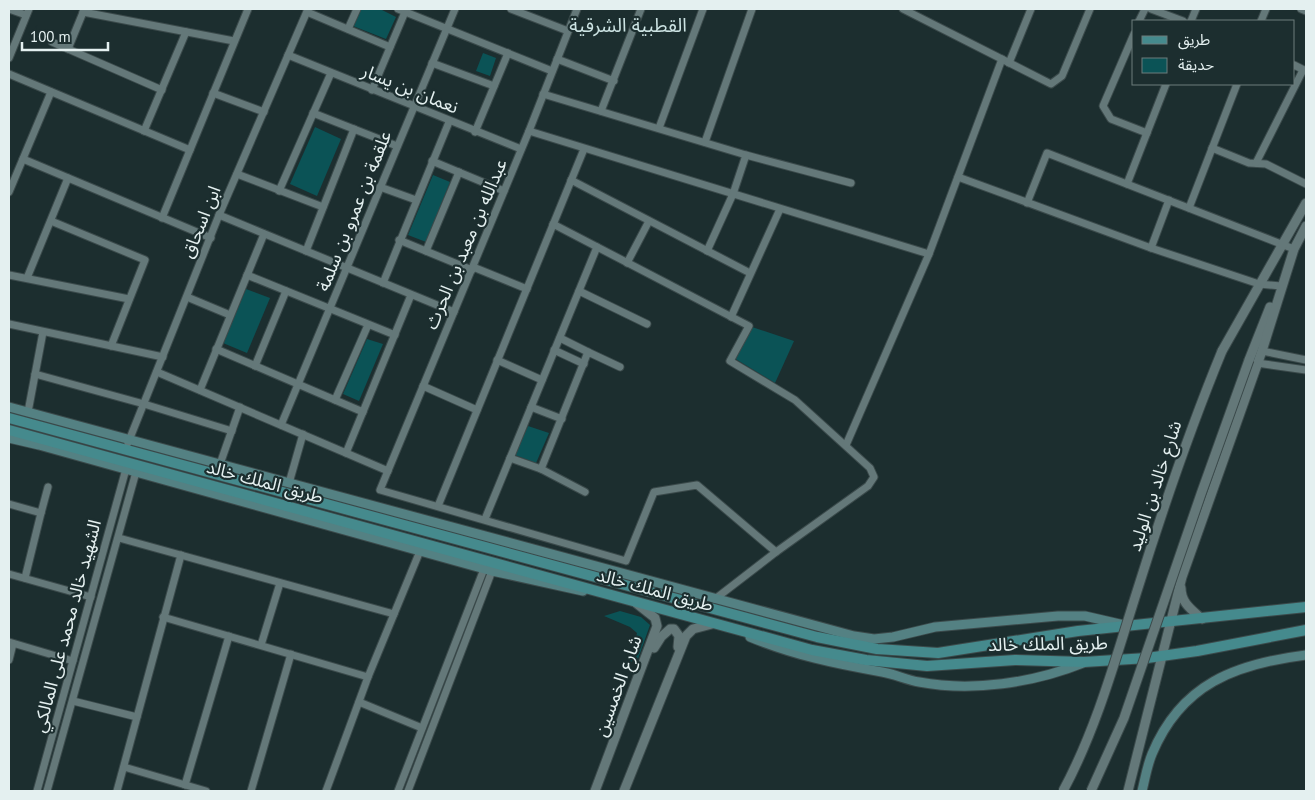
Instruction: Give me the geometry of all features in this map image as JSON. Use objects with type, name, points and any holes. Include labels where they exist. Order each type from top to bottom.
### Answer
[{"type":"main road","points":[[9,407],[127,444],[220,464],[714,599],[874,639],[893,637],[935,627],[1058,616],[1085,616],[1127,625]]},
{"type":"main road","name":"طريق الملك خالد","points":[[9,418],[127,444],[817,637],[877,649],[909,652],[962,651],[1009,641],[1127,625],[1202,619],[1303,607]]},
{"type":"main road","name":"طريق الملك خالد","points":[[9,430],[812,650],[894,664],[927,666],[1015,660],[1084,662],[1161,656],[1306,630]]},
{"type":"main road","points":[[9,438],[488,570],[543,584],[634,601]]},
{"type":"main road","points":[[718,624],[790,652],[925,683],[977,685],[1046,677],[1084,662]]},
{"type":"main road","points":[[1142,791],[1151,756],[1165,726],[1189,697],[1214,680],[1278,659],[1306,655]]},
{"type":"street","points":[[9,9],[28,12],[9,58]]},
{"type":"street","points":[[162,218],[248,9]]},
{"type":"street","points":[[348,29],[357,9]]},
{"type":"street","name":"علقمة بن عمرو بن سلمة","points":[[281,425],[455,9]]},
{"type":"street","points":[[511,9],[525,12],[568,31]]},
{"type":"street","name":"عبدالله بن معبد بن الحرث","points":[[438,506],[380,490],[530,131],[577,9]]},
{"type":"street","points":[[602,111],[641,9]]},
{"type":"street","points":[[659,128],[703,9]]},
{"type":"street","points":[[705,142],[752,9]]},
{"type":"street","points":[[903,9],[1051,84],[1062,76],[1090,9]]},
{"type":"street","points":[[919,17],[923,9]]},
{"type":"street","points":[[846,445],[929,254],[958,177],[1006,61],[1031,9]]},
{"type":"street","points":[[1152,9],[1180,20]]},
{"type":"street","points":[[1301,9],[1306,10]]},
{"type":"street","points":[[68,49],[84,10],[234,41]]},
{"type":"street","points":[[307,10],[390,46]]},
{"type":"street","name":"ابن اسحاق","points":[[127,444],[237,174],[307,10]]},
{"type":"street","points":[[372,90],[402,10],[552,71]]},
{"type":"street","points":[[144,131],[186,32]]},
{"type":"street","points":[[1132,39],[1103,106],[1111,119],[1147,133]]},
{"type":"street","points":[[52,42],[162,90]]},
{"type":"street","points":[[475,132],[508,53]]},
{"type":"street","name":"نعمان بن يسار","points":[[288,55],[521,150]]},
{"type":"street","points":[[557,59],[614,81]]},
{"type":"street","points":[[432,64],[494,86]]},
{"type":"street","points":[[1256,163],[1305,71]]},
{"type":"street","points":[[279,191],[331,73]]},
{"type":"street","points":[[9,74],[190,150]]},
{"type":"street","points":[[1127,184],[1166,85]]},
{"type":"street","points":[[1189,208],[1237,85]]},
{"type":"street","points":[[9,192],[51,92]]},
{"type":"street","points":[[213,93],[264,112]]},
{"type":"street","points":[[544,94],[851,183]]},
{"type":"street","points":[[313,113],[397,146]]},
{"type":"street","points":[[383,283],[399,240],[449,122]]},
{"type":"street","points":[[306,251],[354,129]]},
{"type":"street","points":[[530,131],[929,254]]},
{"type":"street","points":[[1212,148],[1249,163],[1266,164],[1306,184]]},
{"type":"street","points":[[584,149],[438,506],[626,561],[654,492],[698,485],[776,552]]},
{"type":"street","points":[[1027,203],[1047,153],[1294,249]]},
{"type":"street","points":[[707,251],[733,194],[746,154]]},
{"type":"street","points":[[23,159],[211,238]]},
{"type":"street","points":[[432,161],[504,191]]},
{"type":"street","points":[[426,251],[459,172]]},
{"type":"street","points":[[237,174],[323,207]]},
{"type":"street","points":[[958,177],[1151,248],[1259,284],[1281,289]]},
{"type":"street","points":[[27,278],[68,178]]},
{"type":"street","points":[[571,180],[750,273]]},
{"type":"street","points":[[380,187],[416,200]]},
{"type":"street","points":[[1151,248],[1169,200]]},
{"type":"street","name":"شارع خالد بن الوليد","points":[[1063,791],[1090,732],[1111,673],[1175,471],[1222,351],[1259,284],[1284,245],[1306,203]]},
{"type":"street","points":[[731,317],[780,208]]},
{"type":"street","points":[[220,215],[454,312]]},
{"type":"street","points":[[51,220],[145,260],[111,346]]},
{"type":"street","points":[[627,263],[649,221]]},
{"type":"street","points":[[553,224],[749,326],[730,361],[795,400],[870,468],[874,477],[868,486],[714,599]]},
{"type":"street","points":[[1091,791],[1124,718],[1200,494],[1253,361],[1262,351],[1294,249],[1306,226]]},
{"type":"street","points":[[200,390],[264,234]]},
{"type":"street","points":[[399,240],[526,289]]},
{"type":"street","points":[[485,519],[597,247]]},
{"type":"street","points":[[9,275],[129,299]]},
{"type":"street","points":[[246,275],[394,336]]},
{"type":"street","points":[[1128,791],[1182,577],[1253,361],[1263,322],[1281,289]]},
{"type":"street","points":[[255,366],[286,291]]},
{"type":"street","points":[[579,291],[646,324]]},
{"type":"street","points":[[346,453],[411,295]]},
{"type":"street","points":[[187,297],[230,315]]},
{"type":"street","points":[[9,324],[163,357]]},
{"type":"street","points":[[336,400],[368,325]]},
{"type":"street","points":[[28,412],[43,332]]},
{"type":"street","points":[[560,338],[620,367]]},
{"type":"street","points":[[216,350],[363,412]]},
{"type":"street","points":[[554,350],[584,364]]},
{"type":"street","points":[[1262,351],[1306,360]]},
{"type":"street","points":[[541,469],[588,352]]},
{"type":"street","points":[[497,360],[542,380]]},
{"type":"street","points":[[1253,361],[1306,370]]},
{"type":"street","points":[[157,372],[388,471]]},
{"type":"street","points":[[35,374],[232,431]]},
{"type":"street","points":[[423,386],[477,410]]},
{"type":"street","points":[[220,464],[240,407]]},
{"type":"street","points":[[532,407],[562,419]]},
{"type":"street","points":[[289,483],[303,434]]},
{"type":"street","points":[[510,458],[541,469],[585,492]]},
{"type":"street","name":"الشهيد خالد محمد على المالكي","points":[[37,791],[126,469]]},
{"type":"street","name":"الشهيد خالد محمد على المالكي","points":[[47,791],[136,472]]},
{"type":"street","points":[[25,578],[48,488]]},
{"type":"street","points":[[9,504],[42,513]]},
{"type":"street","points":[[119,538],[394,614]]},
{"type":"street","points":[[326,791],[368,677],[420,551]]},
{"type":"street","points":[[117,791],[181,555]]},
{"type":"street","points":[[398,791],[422,728],[488,570]]},
{"type":"street","points":[[408,791],[488,570]]},
{"type":"street","points":[[9,574],[91,597]]},
{"type":"street","points":[[1182,577],[1181,597],[1202,619]]},
{"type":"street","points":[[261,646],[280,583]]},
{"type":"street","name":"شارع الخمسين","points":[[595,791],[657,626],[655,618],[634,601]]},
{"type":"street","points":[[163,617],[368,677]]},
{"type":"street","points":[[625,790],[686,636],[693,629],[703,625],[718,624]]},
{"type":"street","points":[[643,666],[661,637],[670,629],[674,629],[679,636],[677,657]]},
{"type":"street","points":[[186,785],[229,636]]},
{"type":"street","points":[[9,660],[11,643],[73,661]]},
{"type":"street","points":[[251,791],[291,654]]},
{"type":"street","points":[[72,701],[137,717]]},
{"type":"street","points":[[359,702],[422,728]]},
{"type":"street","points":[[124,767],[206,791]]},
{"type":"green space","points":[[361,9],[380,9],[396,17],[386,39],[353,26]]},
{"type":"green space","points":[[483,53],[496,58],[490,76],[476,71]]},
{"type":"green space","points":[[315,127],[341,139],[317,196],[290,184]]},
{"type":"green space","points":[[433,175],[450,182],[426,242],[408,235]]},
{"type":"green space","points":[[246,289],[270,298],[247,353],[223,343]]},
{"type":"green space","points":[[752,327],[794,341],[775,383],[734,358]]},
{"type":"green space","points":[[367,339],[383,344],[359,401],[343,394]]},
{"type":"green space","points":[[528,426],[549,433],[536,463],[515,455]]},
{"type":"green space","points":[[620,611],[641,617],[650,625],[638,659],[630,662],[636,648],[634,645],[637,633],[630,627],[604,616]]},
{"type":"district","name":"القطبية الشرقية","points":[[628,25]]}]
